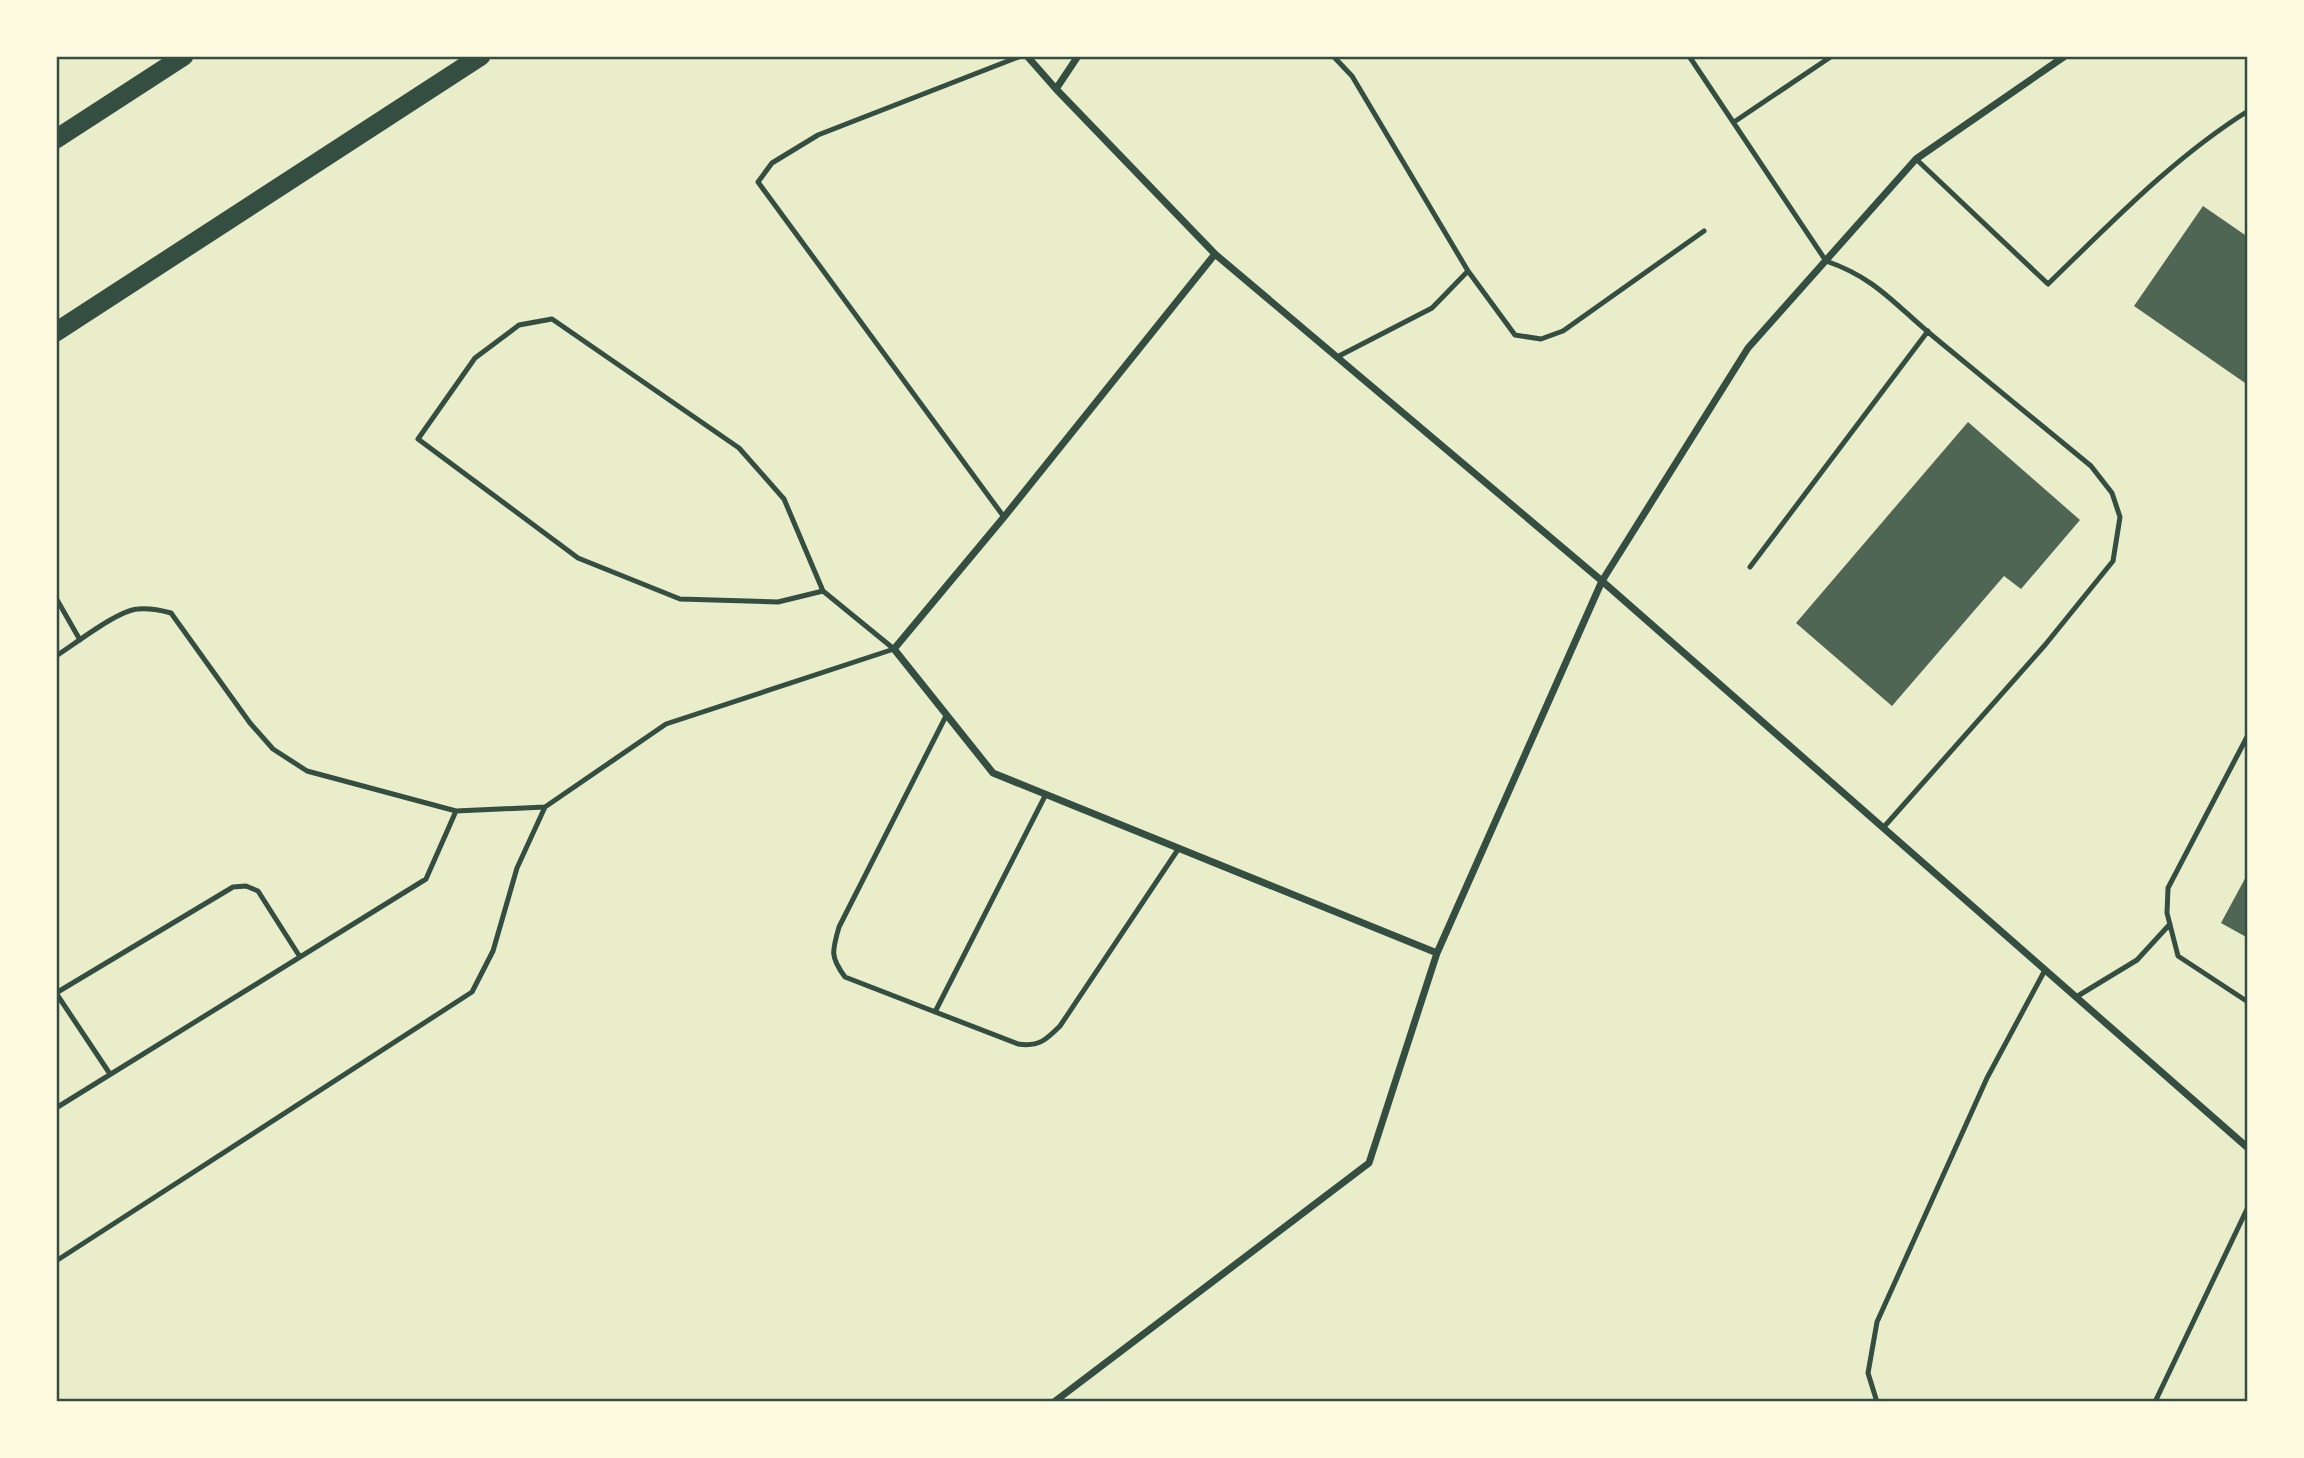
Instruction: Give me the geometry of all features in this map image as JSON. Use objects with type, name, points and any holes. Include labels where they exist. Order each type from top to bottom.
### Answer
[{"type":"highway","points":[[56,139],[184,56]]},
{"type":"highway","points":[[56,332],[481,56]]},
{"type":"street","points":[[1027,56],[1215,254],[1602,581],[2248,1148]]},
{"type":"street","points":[[1056,89],[1078,56]]},
{"type":"street","points":[[1054,1402],[1369,1163],[1437,953],[1602,581],[1748,348],[1916,159],[2065,56]]},
{"type":"street","points":[[1215,254],[1004,517],[894,649],[993,773],[1437,953]]},
{"type":"lane","points":[[1004,517],[758,182],[772,163],[818,135],[1021,56]]},
{"type":"lane","points":[[1333,56],[1352,76],[1468,271],[1515,335],[1541,339],[1563,331],[1704,231]]},
{"type":"lane","points":[[1689,56],[1826,261],[1857,273],[1875,285],[2091,466],[2112,493],[2120,517],[2113,561],[2045,645],[1884,828]]},
{"type":"lane","points":[[1734,122],[1832,56]]},
{"type":"lane","points":[[1916,159],[2048,284],[2150,186],[2222,127],[2248,111]]},
{"type":"lane","points":[[1338,357],[1432,308],[1468,271]]},
{"type":"lane","points":[[823,591],[778,602],[681,599],[578,558],[418,439],[475,358],[519,325],[552,319],[739,448],[785,499],[823,591],[894,649]]},
{"type":"lane","points":[[1750,567],[1928,331]]},
{"type":"lane","points":[[56,598],[80,640]]},
{"type":"lane","points":[[56,656],[123,612],[157,609],[171,613],[250,723],[272,749],[307,771],[456,811],[545,807]]},
{"type":"lane","points":[[56,1261],[472,992],[493,951],[517,868],[545,807],[666,724],[894,649]]},
{"type":"lane","points":[[946,716],[839,927],[832,948],[835,962],[845,977],[1018,1044],[1032,1046],[1045,1041],[1060,1026],[1179,848]]},
{"type":"lane","points":[[2248,735],[2168,888],[2167,913],[2178,956],[2248,1002]]},
{"type":"lane","points":[[935,1012],[1046,794]]},
{"type":"lane","points":[[56,1108],[426,878],[456,811]]},
{"type":"lane","points":[[110,1074],[56,993],[233,887],[246,886],[258,891],[300,957]]},
{"type":"lane","points":[[2077,997],[2137,960],[2170,925]]},
{"type":"lane","points":[[1877,1402],[1868,1373],[1877,1322],[1987,1078],[2045,970]]},
{"type":"lane","points":[[2155,1402],[2248,1207]]},
{"type":"building","points":[[2203,206],[2248,237],[2248,385],[2134,306]]},
{"type":"building","points":[[1968,422],[2080,520],[2021,589],[2004,576],[1892,706],[1796,623]]},
{"type":"building","points":[[2248,873],[2248,938],[2221,923]]}]
